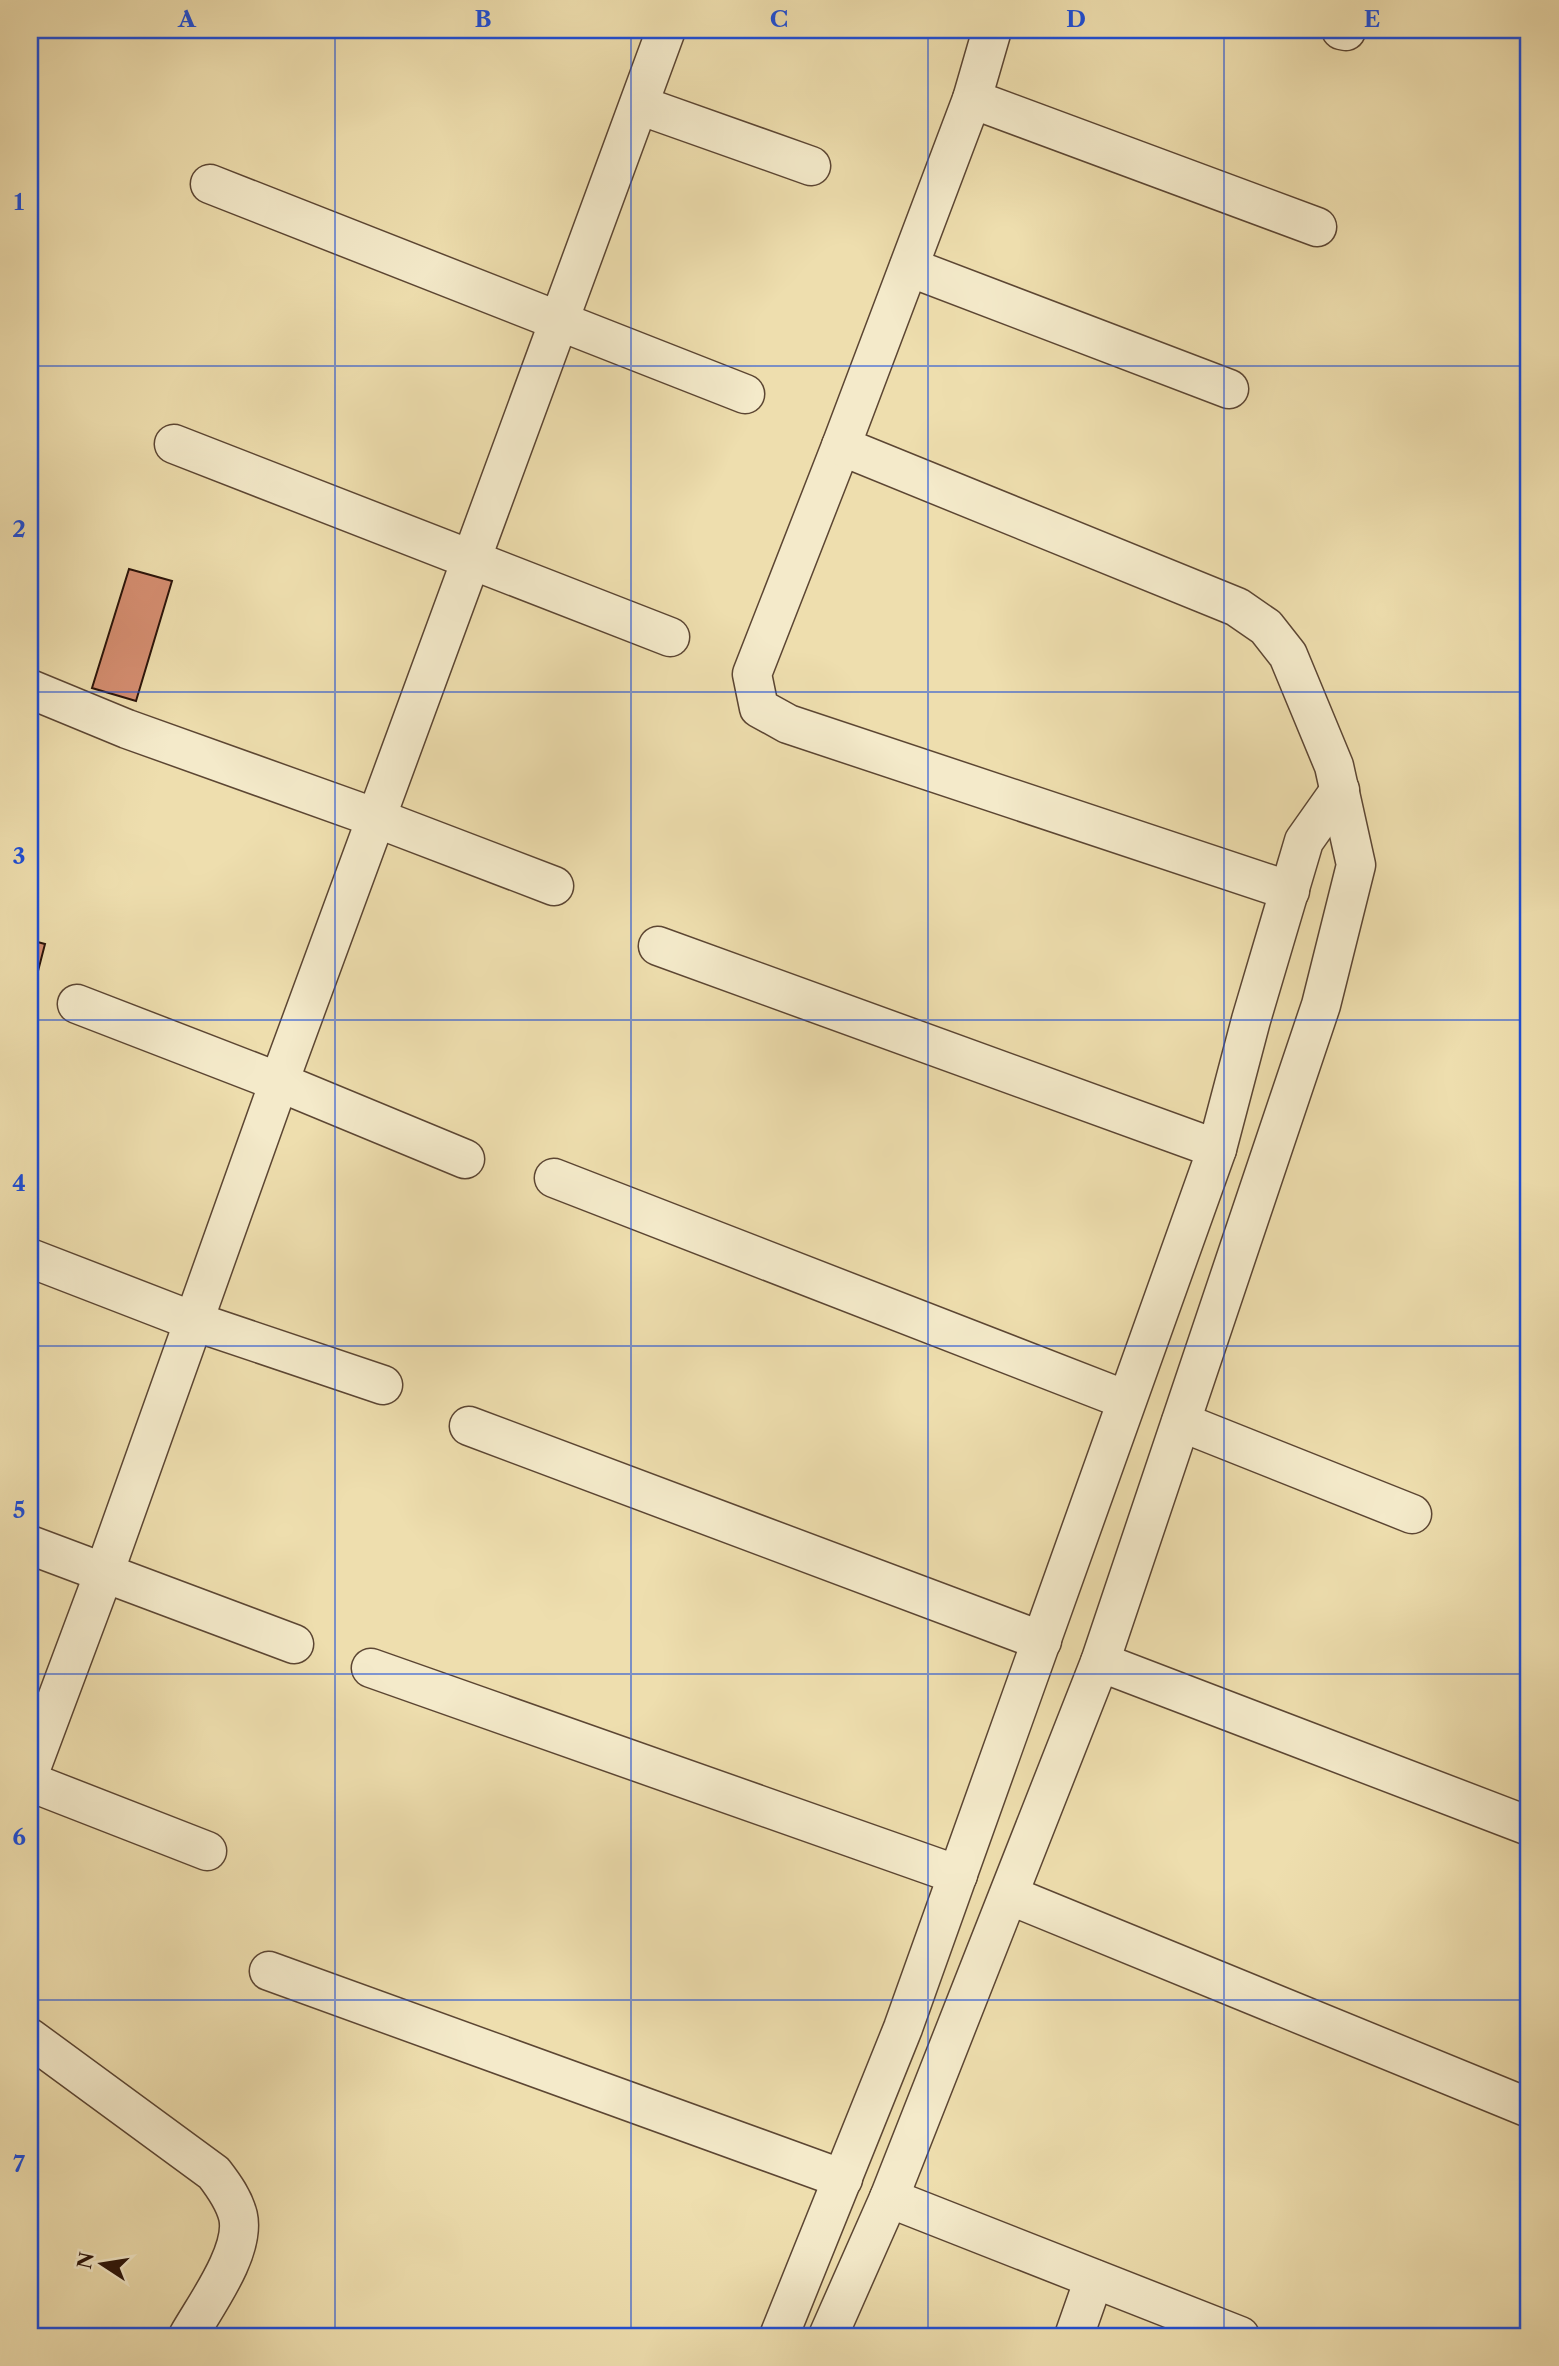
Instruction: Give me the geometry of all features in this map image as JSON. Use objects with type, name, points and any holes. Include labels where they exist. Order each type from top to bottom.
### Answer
[{"type":"street","points":[[30,1770],[104,1573],[279,1082],[666,30]]},
{"type":"street","points":[[992,30],[972,99],[752,674],[759,708],[788,724],[1290,891]]},
{"type":"street","points":[[972,99],[1317,227]]},
{"type":"street","points":[[639,104],[811,166]]},
{"type":"street","points":[[210,184],[745,394]]},
{"type":"street","points":[[909,267],[1229,389]]},
{"type":"street","points":[[174,444],[670,637]]},
{"type":"street","points":[[828,2336],[889,2198],[1100,1662],[1321,1004],[1356,865],[1334,766],[1288,656],[1266,626],[1237,607],[841,446]]},
{"type":"street","points":[[30,689],[127,729],[376,818],[554,886]]},
{"type":"street","points":[[779,2336],[903,2028],[1217,1149],[1251,1020],[1304,841],[1340,790]]},
{"type":"street","points":[[658,946],[1217,1149]]},
{"type":"street","points":[[77,1004],[279,1082],[465,1159]]},
{"type":"street","points":[[1251,1020],[1310,1038]]},
{"type":"street","points":[[554,1178],[1126,1400]]},
{"type":"street","points":[[30,1258],[193,1321],[383,1385]]},
{"type":"street","points":[[1181,1422],[1412,1514]]},
{"type":"street","points":[[469,1426],[1042,1641]]},
{"type":"street","points":[[1086,1512],[1143,1533]]},
{"type":"street","points":[[30,1545],[294,1644]]},
{"type":"street","points":[[1100,1662],[1529,1826]]},
{"type":"street","points":[[370,1668],[958,1875]]},
{"type":"street","points":[[30,1782],[207,1851]]},
{"type":"street","points":[[1009,1895],[1529,2108]]},
{"type":"street","points":[[269,1971],[843,2179]]},
{"type":"street","points":[[903,2028],[948,2046]]},
{"type":"street","points":[[30,2038],[215,2173],[230,2195],[239,2218],[237,2247],[188,2336]]},
{"type":"street","points":[[889,2198],[1240,2336]]},
{"type":"street","points":[[1074,2336],[1094,2279]]},
{"type":"building","points":[[129,569],[172,581],[136,701],[92,688]]},
{"type":"building","points":[[30,940],[45,944],[30,1002]]}]
